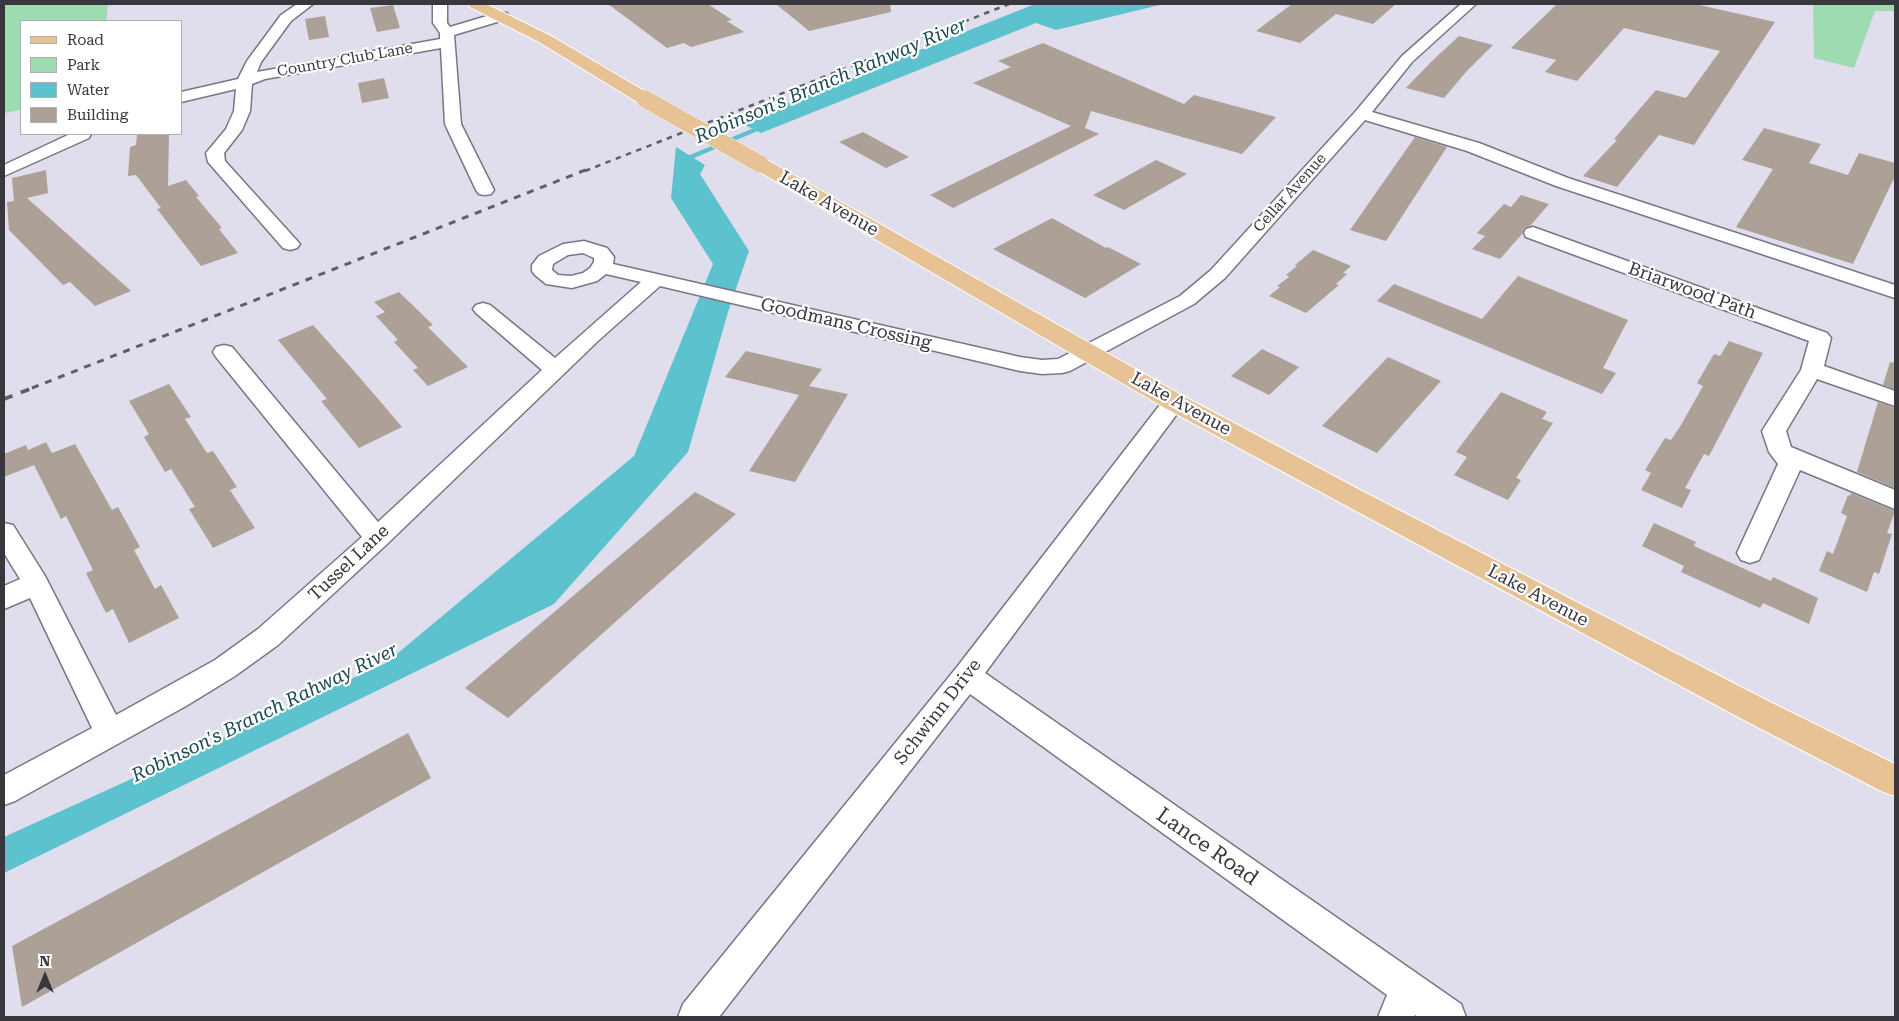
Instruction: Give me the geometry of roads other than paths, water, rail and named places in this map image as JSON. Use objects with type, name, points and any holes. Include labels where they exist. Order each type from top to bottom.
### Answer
[{"type":"main road","name":"Lake Avenue","points":[[481,4],[545,39],[645,99],[1174,402],[1350,498],[1753,709],[1895,781]]},
{"type":"street","points":[[290,244],[216,159],[215,153],[234,130],[242,110],[244,82],[254,61],[286,18],[306,4]]},
{"type":"street","points":[[440,4],[440,23],[447,42],[453,124],[485,190]]},
{"type":"street","name":"Cellar Avenue","points":[[1088,352],[1187,300],[1218,274],[1362,114],[1407,59],[1434,33],[1469,4]]},
{"type":"street","points":[[447,42],[502,16]]},
{"type":"street","name":"Country Club Lane","points":[[182,97],[244,82],[260,84],[447,42]]},
{"type":"street","points":[[1362,114],[1473,147],[1562,182],[1895,292]]},
{"type":"street","points":[[4,170],[81,135]]},
{"type":"street","name":"Briarwood Path","points":[[1533,233],[1820,338],[1812,370],[1774,431],[1781,452],[1791,462],[1750,553]]},
{"type":"street","name":"Goodmans Crossing","points":[[602,267],[1020,364],[1042,367],[1062,366],[1088,352]]},
{"type":"street","name":"Tussel Lane","points":[[4,791],[110,734],[226,668],[255,647],[377,538],[555,370],[655,280]]},
{"type":"street","points":[[483,310],[555,370]]},
{"type":"street","points":[[224,352],[377,538]]},
{"type":"street","points":[[1812,370],[1895,398]]},
{"type":"street","name":"Schwinn Drive","points":[[696,1017],[967,676],[1174,402]]},
{"type":"street","points":[[1781,452],[1895,500]]},
{"type":"street","points":[[4,532],[36,583],[110,734]]},
{"type":"street","points":[[4,598],[36,583]]},
{"type":"street","name":"Lance Road","points":[[967,676],[1402,1003],[1448,1017]]},
{"type":"water","points":[[1035,4],[1164,4],[1056,30],[1036,23],[761,133],[739,122]]},
{"type":"water","points":[[676,147],[705,165],[700,174],[749,251],[728,312],[688,452],[554,604],[4,873],[4,837],[386,663],[634,456],[713,264],[671,198]]},
{"type":"waterway","name":"Robinson's Branch Rahway River","points":[[684,163],[686,159],[764,126]]},
{"type":"railway","points":[[585,171],[1009,4]]},
{"type":"railway","points":[[32,388],[588,169]]},
{"type":"railway","points":[[4,399],[35,387]]}]
